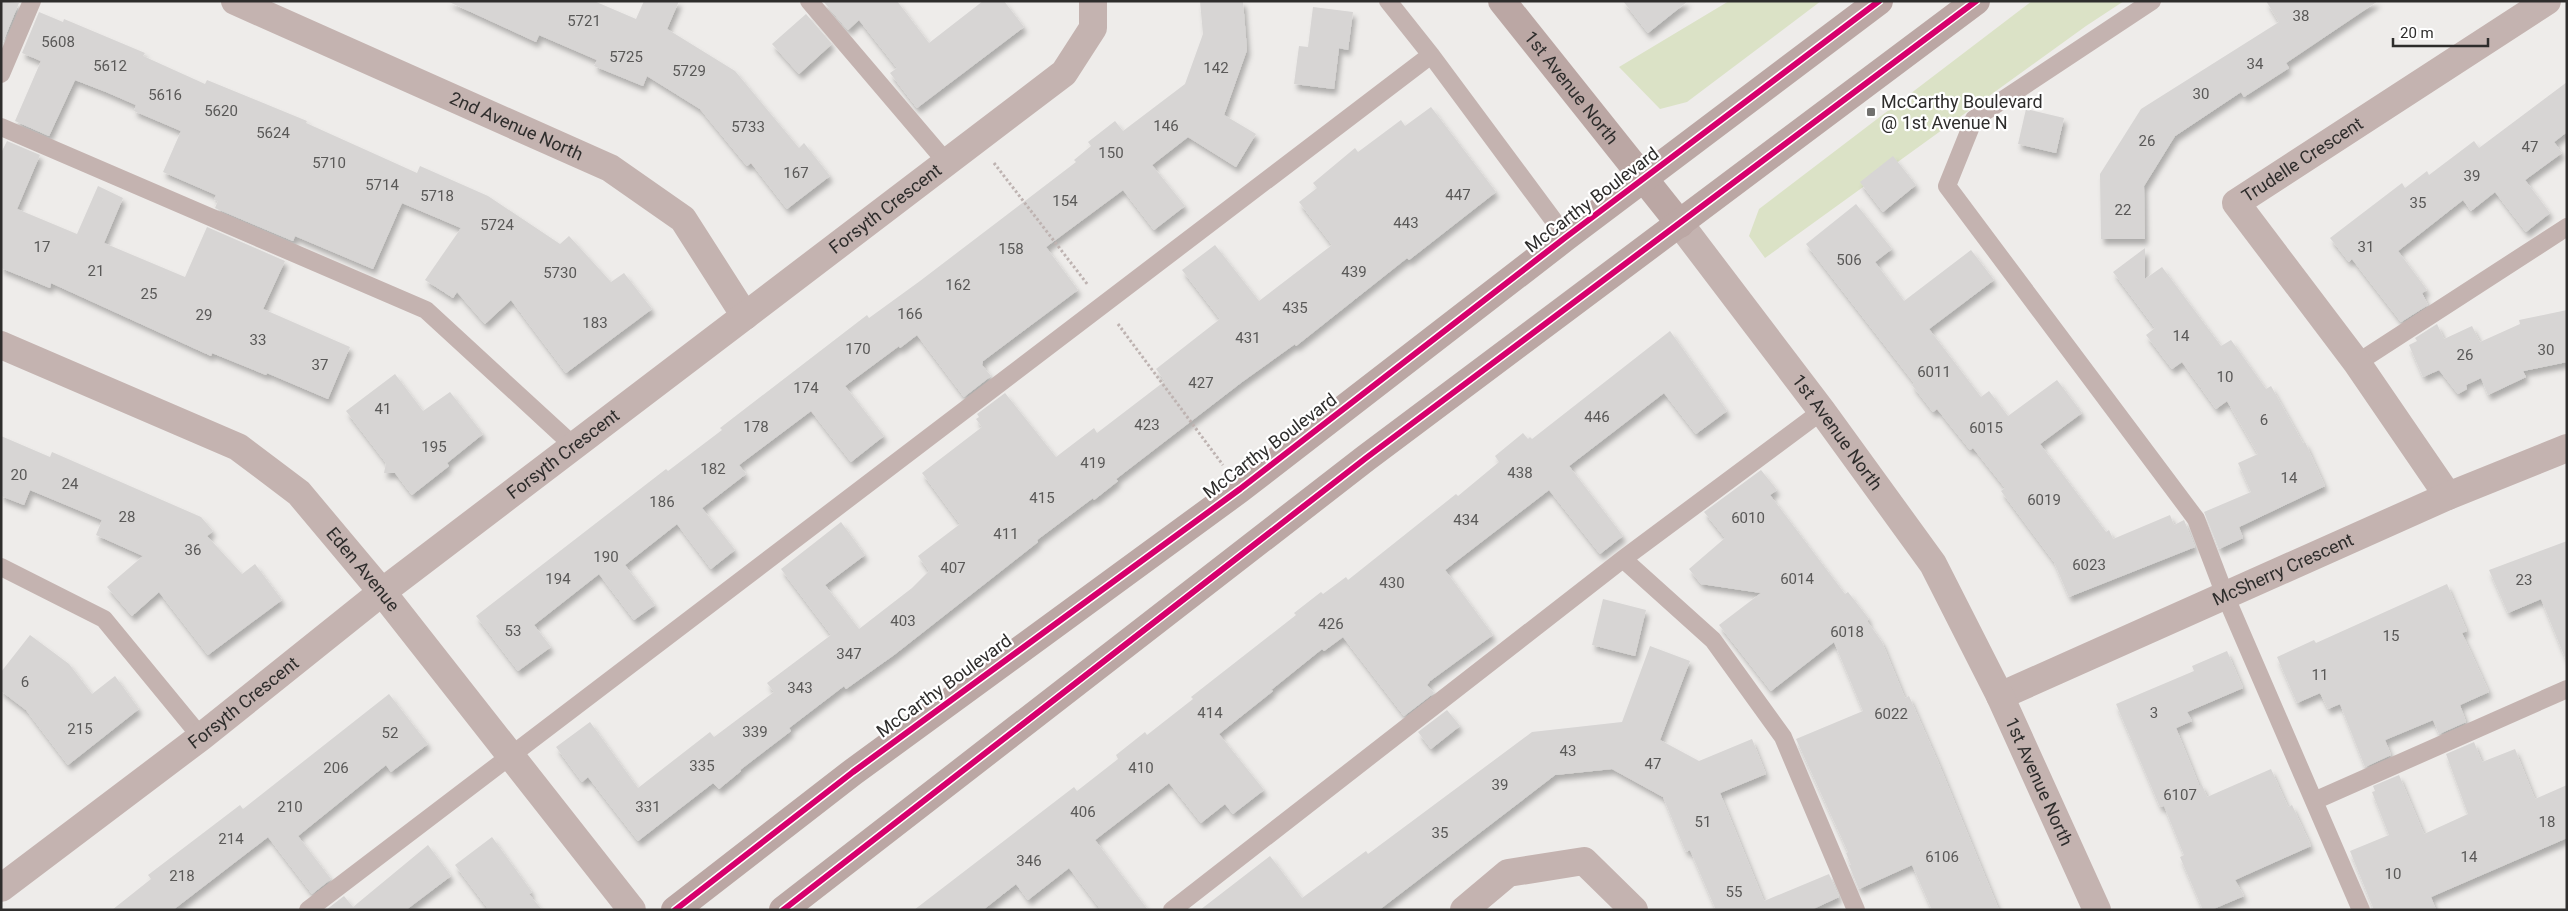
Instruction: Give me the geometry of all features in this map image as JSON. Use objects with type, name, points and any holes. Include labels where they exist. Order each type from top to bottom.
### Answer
[{"type":"main road","name":"1st Avenue North","points":[[1502,1],[1680,224]]},
{"type":"main road","name":"McCarthy Boulevard","points":[[675,910],[853,772],[1240,489],[1566,237],[1879,1]]},
{"type":"main road","points":[[784,910],[1366,458],[1976,1]]},
{"type":"street","name":"2nd Avenue North","points":[[236,1],[610,168],[683,219],[745,316]]},
{"type":"street","name":"Forsyth Crescent","points":[[4,881],[201,737],[382,592],[1064,74],[1093,28],[1093,1]]},
{"type":"street","name":"Trudelle Crescent","points":[[2448,496],[2357,364],[2236,204],[2547,1]]},
{"type":"street","name":"1st Avenue North","points":[[1680,224],[1822,411],[1933,564],[2000,696],[2097,910]]},
{"type":"street","name":"Eden Avenue","points":[[1,345],[238,447],[299,493],[382,592],[509,757],[632,910]]},
{"type":"street","name":"McSherry Crescent","points":[[2000,696],[2448,496],[2567,448]]},
{"type":"street","points":[[1464,910],[1508,872],[1584,861],[1634,910]]},
{"type":"lane","points":[[1,74],[32,1]]},
{"type":"lane","points":[[809,1],[947,163]]},
{"type":"lane","points":[[1388,1],[1431,55],[1566,237]]},
{"type":"lane","points":[[2152,1],[1974,119],[1948,186],[2196,520],[2225,595],[2361,910]]},
{"type":"lane","points":[[308,910],[1431,55]]},
{"type":"lane","points":[[1,127],[426,310],[575,447]]},
{"type":"lane","points":[[2357,364],[2567,227]]},
{"type":"lane","points":[[1172,910],[1623,559],[1822,411]]},
{"type":"lane","points":[[1623,559],[1713,640],[1783,737],[1856,910]]},
{"type":"lane","points":[[1,567],[104,619],[201,737]]},
{"type":"lane","points":[[2314,801],[2567,689]]},
{"type":"green space","points":[[1729,1],[1821,1],[1687,102],[1660,109],[1619,67]]},
{"type":"green space","points":[[2032,1],[2124,1],[2086,26],[1765,258],[1749,236],[1759,209]]},
{"type":"building","points":[[1,1],[19,3],[2,44],[1,44]]},
{"type":"building","points":[[447,1],[594,1],[636,19],[644,1],[679,1],[667,29],[735,71],[799,148],[804,143],[830,176],[787,209],[751,163],[747,166],[700,109],[647,76],[643,86],[594,66],[597,60],[539,35],[536,42]]},
{"type":"building","points":[[823,1],[897,1],[929,43],[983,1],[1004,1],[1024,27],[917,108],[890,73],[897,68],[859,20],[848,30]]},
{"type":"building","points":[[1200,1],[1243,1],[1247,50],[1224,115],[1256,134],[1236,167],[1188,137],[1152,165],[1185,206],[1154,230],[1123,190],[1046,247],[1078,290],[983,361],[982,365],[991,376],[964,397],[917,335],[900,348],[899,346],[845,386],[884,436],[851,462],[811,411],[739,465],[746,474],[702,508],[735,550],[711,569],[677,524],[625,565],[655,605],[634,620],[599,574],[534,625],[551,647],[518,671],[476,616],[666,469],[668,471],[722,430],[720,428],[867,315],[869,318],[920,281],[1076,162],[1074,160],[1091,146],[1088,142],[1115,121],[1123,131],[1185,84],[1203,34]]},
{"type":"building","points":[[1623,1],[1688,1],[1648,33]]},
{"type":"building","points":[[2266,1],[2378,1],[2286,63],[2289,68],[2244,97],[2241,92],[2175,136],[2144,186],[2145,239],[2101,239],[2100,174],[2141,109],[2279,22]]},
{"type":"building","points":[[1313,7],[1353,12],[1348,50],[1339,48],[1334,89],[1294,84],[1299,46],[1308,47]]},
{"type":"building","points":[[39,12],[63,22],[64,19],[145,53],[143,56],[205,84],[207,80],[307,121],[306,123],[417,173],[420,166],[488,196],[560,244],[569,236],[611,282],[624,273],[652,309],[566,373],[511,300],[485,324],[457,292],[453,298],[425,280],[461,228],[402,203],[373,269],[295,236],[293,241],[215,208],[218,201],[214,200],[216,195],[163,172],[181,131],[134,111],[136,105],[106,92],[75,80],[49,136],[15,121],[41,61],[22,53]]},
{"type":"building","points":[[806,14],[832,44],[799,74],[772,44]]},
{"type":"building","points":[[2567,82],[2567,132],[2554,142],[2562,153],[2525,180],[2550,213],[2526,232],[2495,192],[2471,211],[2463,200],[2398,251],[2427,290],[2422,293],[2428,305],[2401,322],[2352,259],[2349,262],[2330,238],[2402,183],[2405,188],[2427,171],[2429,175],[2474,141],[2479,148]]},
{"type":"building","points":[[1431,107],[1496,192],[1409,260],[1407,258],[1296,346],[1295,344],[1242,382],[1116,479],[1118,481],[1094,500],[1093,498],[1037,540],[1038,542],[894,655],[846,689],[844,686],[789,728],[791,731],[740,770],[719,789],[713,783],[638,841],[588,777],[582,782],[556,747],[590,722],[638,788],[710,732],[714,737],[774,692],[767,683],[831,635],[781,569],[841,522],[865,555],[825,585],[859,629],[912,588],[929,571],[918,556],[960,524],[922,473],[982,427],[976,419],[979,417],[977,414],[1005,393],[1056,457],[1094,428],[1097,433],[1165,381],[1156,369],[1220,319],[1182,270],[1215,245],[1259,301],[1332,245],[1299,202],[1317,188],[1313,183],[1355,148],[1358,152],[1401,120],[1405,126]]},
{"type":"building","points":[[2026,109],[2064,118],[2056,153],[2018,144]]},
{"type":"building","points":[[7,141],[40,155],[17,209],[77,234],[98,186],[123,198],[104,243],[185,277],[207,227],[285,261],[263,309],[350,347],[328,399],[267,373],[266,375],[212,353],[211,356],[51,283],[50,288],[1,268],[1,153]]},
{"type":"building","points":[[1893,156],[1916,185],[1883,212],[1860,182]]},
{"type":"building","points":[[1856,204],[1892,249],[1875,262],[1904,301],[1971,250],[1994,280],[1929,329],[1981,397],[1989,391],[2008,416],[2057,380],[2082,413],[2040,444],[2106,532],[2109,530],[2113,539],[2170,515],[2174,525],[2184,520],[2195,547],[2069,597],[2054,562],[2001,491],[2005,488],[1973,448],[1970,450],[1937,409],[1933,412],[1912,385],[1914,383],[1806,244]]},
{"type":"building","points":[[2145,248],[2145,279],[2162,267],[2221,346],[2231,340],[2266,389],[2271,386],[2303,443],[2305,442],[2325,486],[2239,527],[2243,538],[2219,549],[2204,512],[2251,492],[2238,463],[2258,454],[2227,401],[2216,409],[2182,362],[2172,369],[2146,335],[2155,328],[2113,272]]},
{"type":"building","points":[[2567,310],[2567,362],[2523,371],[2526,377],[2488,395],[2481,378],[2466,385],[2467,389],[2458,394],[2439,370],[2423,377],[2409,345],[2417,341],[2415,338],[2437,324],[2444,339],[2472,326],[2480,342],[2520,324],[2519,320]]},
{"type":"building","points":[[1670,331],[1727,411],[1696,434],[1664,393],[1569,466],[1623,536],[1600,554],[1549,490],[1445,570],[1493,635],[1430,681],[1427,685],[1434,693],[1404,716],[1343,637],[1324,651],[1322,649],[1219,734],[1264,790],[1233,814],[1225,804],[1201,823],[1169,783],[1095,840],[1148,910],[1101,910],[1069,868],[1028,900],[1016,884],[983,910],[914,910],[1074,787],[1077,791],[1118,759],[1116,755],[1145,732],[1147,735],[1193,699],[1191,697],[1296,615],[1294,613],[1321,592],[1323,594],[1346,577],[1348,580],[1456,494],[1458,496],[1499,462],[1495,456],[1523,433],[1528,439],[1530,437],[1532,439]]},
{"type":"building","points":[[395,374],[423,411],[450,392],[483,434],[447,463],[449,466],[412,495],[395,473],[384,473],[386,463],[346,411]]},
{"type":"building","points":[[1,436],[50,457],[52,452],[201,517],[213,531],[207,536],[242,574],[255,564],[282,600],[208,655],[159,592],[132,616],[107,587],[143,556],[96,535],[102,520],[30,490],[24,505],[1,496]]},
{"type":"building","points":[[1761,470],[1777,490],[1770,495],[1845,594],[1848,592],[1869,619],[1867,621],[1882,642],[1905,698],[1909,696],[1939,764],[1999,910],[1932,910],[1912,865],[1859,889],[1849,865],[1851,865],[1846,853],[1848,852],[1796,739],[1863,711],[1834,642],[1771,691],[1719,625],[1761,593],[1701,584],[1689,569],[1725,538],[1704,512]]},
{"type":"building","points":[[2567,541],[2566,660],[2541,599],[2508,613],[2489,570]]},
{"type":"building","points":[[2447,584],[2467,631],[2462,633],[2489,692],[2460,705],[2466,722],[2439,734],[2433,720],[2385,740],[2391,755],[2365,767],[2340,704],[2328,709],[2320,693],[2297,703],[2277,657],[2314,640],[2316,643]]},
{"type":"building","points":[[1603,599],[1646,610],[1635,656],[1592,645]]},
{"type":"building","points":[[30,635],[69,664],[92,694],[115,676],[139,709],[68,765],[26,710],[1,691],[1,672]]},
{"type":"building","points":[[1650,646],[1690,661],[1660,740],[1699,761],[1752,739],[1766,774],[1720,793],[1764,901],[1829,874],[1839,897],[1811,910],[1716,910],[1690,850],[1686,852],[1663,797],[1612,769],[1555,775],[1379,910],[1200,910],[1270,856],[1302,898],[1366,851],[1368,854],[1532,732],[1622,722]]},
{"type":"building","points":[[2227,651],[2243,688],[2187,712],[2192,721],[2176,728],[2199,785],[2202,785],[2207,797],[2271,769],[2288,807],[2292,805],[2311,846],[2235,880],[2244,896],[2211,910],[2203,910],[2180,857],[2184,855],[2164,806],[2160,807],[2116,704],[2194,671],[2192,666]]},
{"type":"building","points":[[389,694],[428,744],[391,772],[386,765],[298,836],[331,879],[312,894],[268,837],[173,910],[112,910],[151,879],[148,875],[240,805],[243,809]]},
{"type":"building","points":[[1447,710],[1460,726],[1431,749],[1418,732]]},
{"type":"building","points":[[2474,742],[2482,762],[2515,749],[2535,799],[2567,785],[2567,838],[2431,897],[2436,910],[2374,910],[2350,851],[2389,835],[2372,792],[2375,791],[2373,786],[2399,775],[2424,834],[2468,814],[2446,754]]},
{"type":"building","points":[[492,837],[532,892],[529,894],[542,910],[489,910],[455,865]]},
{"type":"building","points":[[428,845],[451,876],[406,910],[326,910],[344,896],[353,907]]},
{"type":"cycle path","points":[[675,910],[853,772],[1240,489],[1566,237],[1879,1]]},
{"type":"cycle path","points":[[783,910],[1366,458],[1976,1]]},
{"type":"place","name":"McCarthy Boulevard @ 1st Avenue N","points":[[1871,112]]}]
